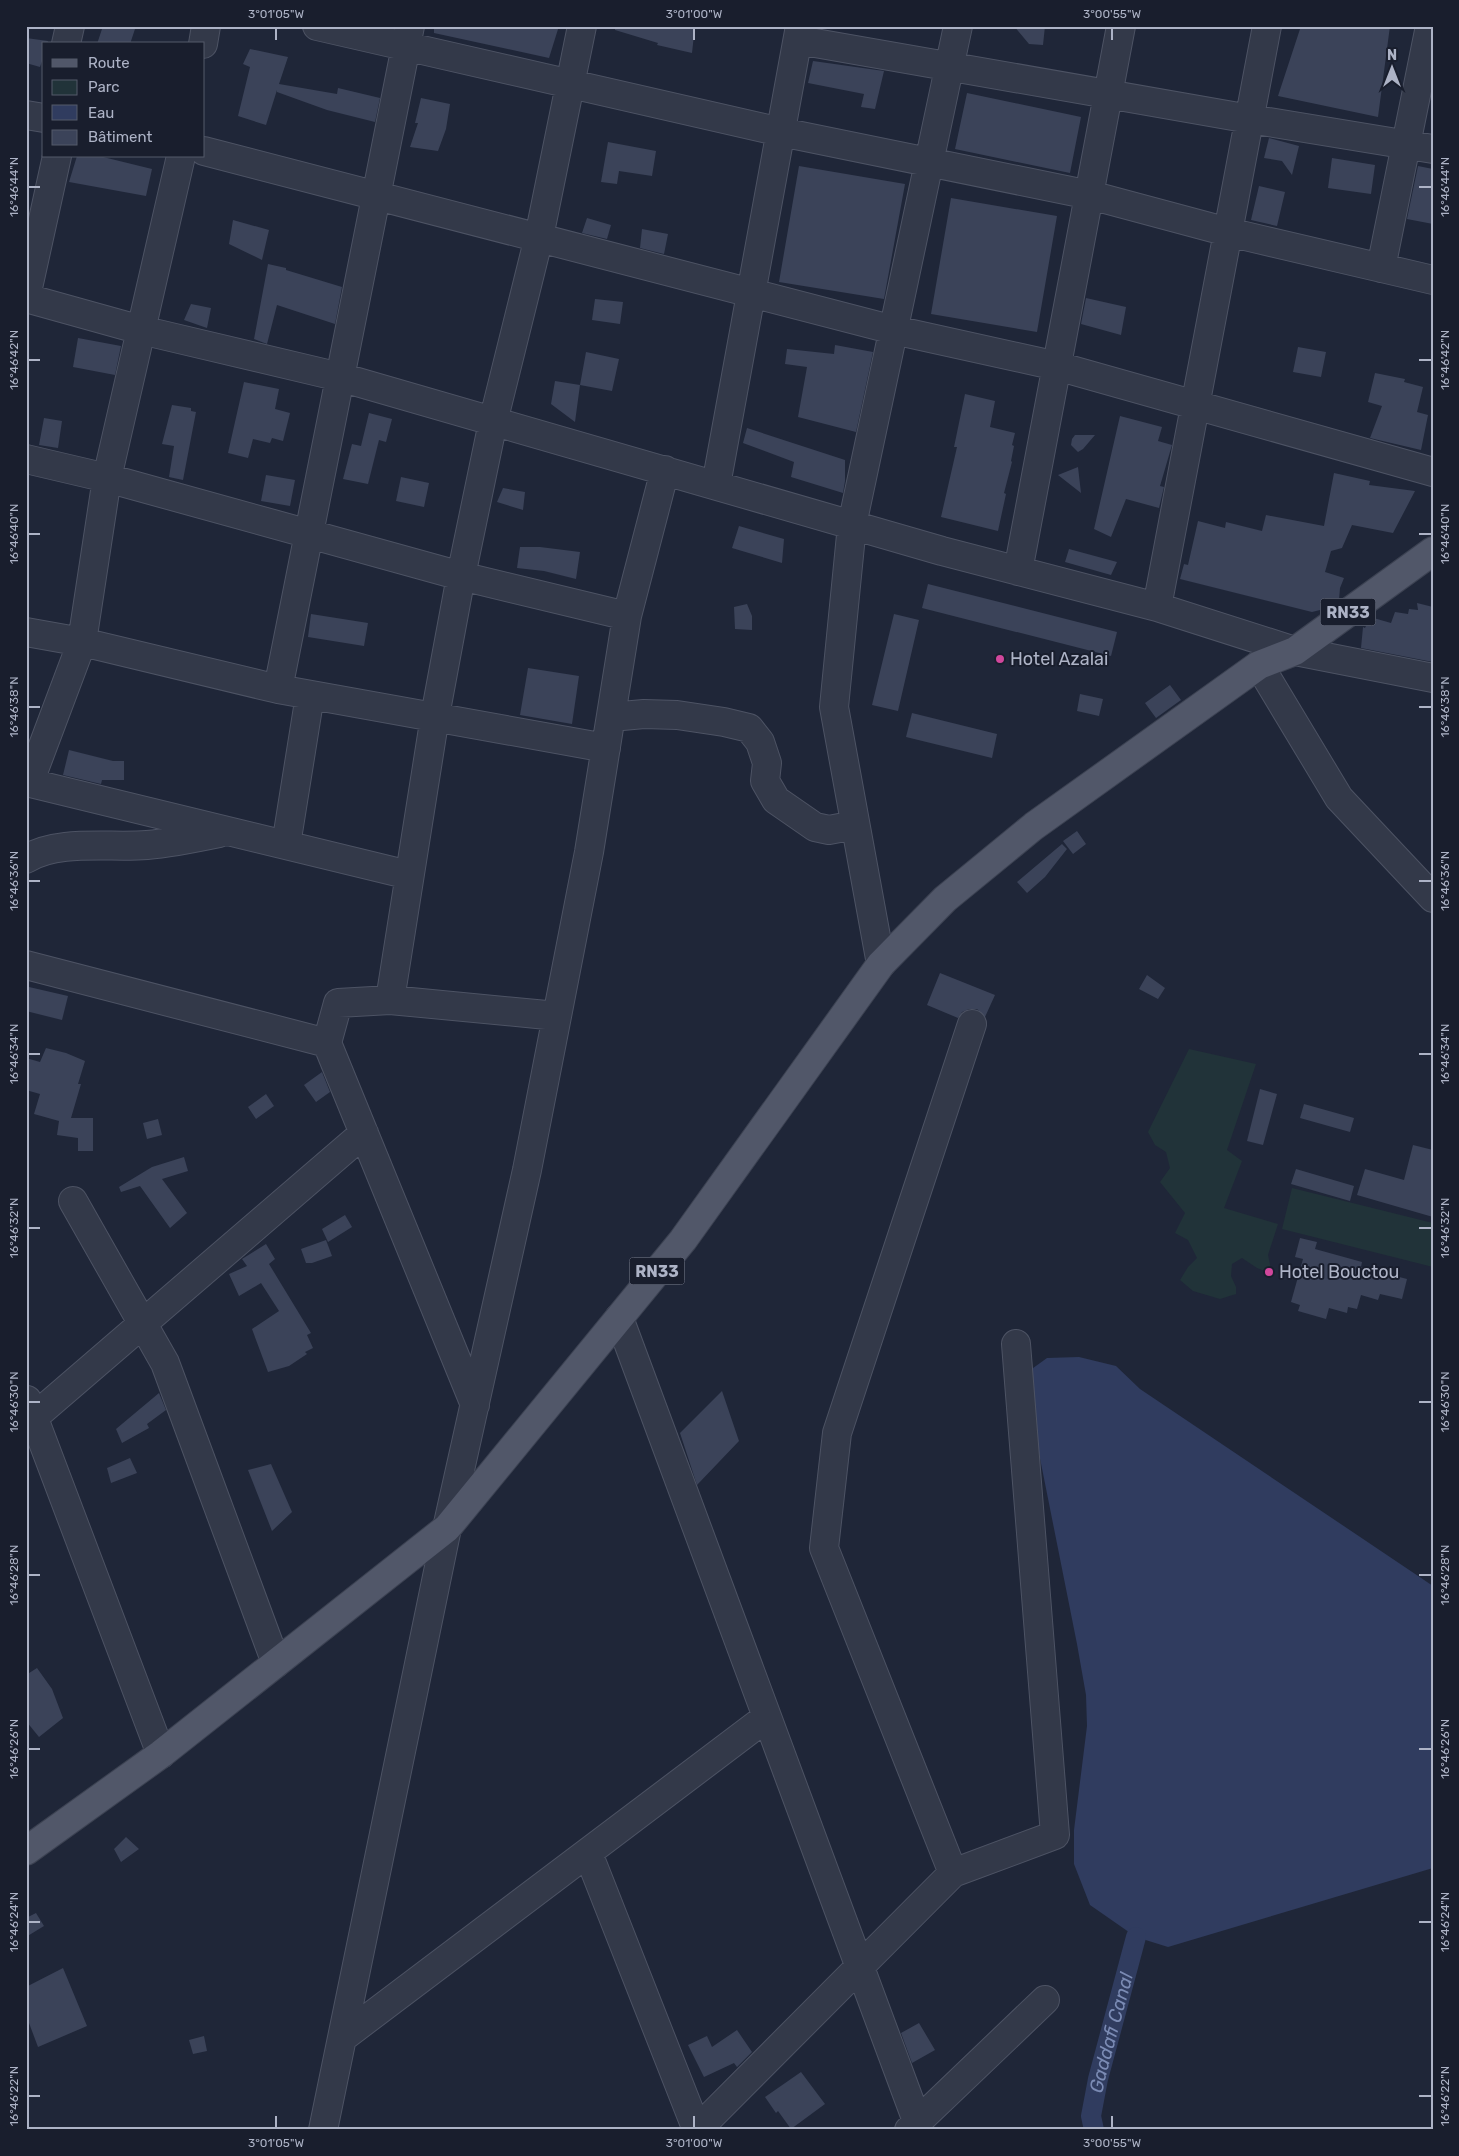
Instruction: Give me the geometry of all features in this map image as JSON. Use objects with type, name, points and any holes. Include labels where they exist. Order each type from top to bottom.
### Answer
[{"type":"main road","name":"RN33","points":[[29,1842],[161,1754],[447,1528],[683,1240],[881,964],[945,899],[1034,826],[1259,665],[1295,651],[1433,551]]},
{"type":"street","points":[[66,42],[70,26]]},
{"type":"street","points":[[203,42],[206,26]]},
{"type":"street","points":[[317,26],[408,36],[570,84],[781,132],[1090,195],[1228,232],[1433,280]]},
{"type":"street","points":[[390,1000],[435,716],[461,576],[493,422],[539,237],[582,26]]},
{"type":"street","points":[[881,964],[834,707],[852,525],[958,26]]},
{"type":"street","points":[[1018,571],[1121,26]]},
{"type":"street","points":[[1157,607],[1267,26]]},
{"type":"street","points":[[1380,268],[1430,26]]},
{"type":"street","points":[[716,485],[799,33],[950,67],[1433,149]]},
{"type":"street","points":[[278,689],[408,36]]},
{"type":"street","points":[[26,115],[42,118]]},
{"type":"street","points":[[205,151],[894,330],[1057,366],[1433,472]]},
{"type":"street","points":[[57,158],[26,297],[141,330],[340,378],[852,525],[1157,607],[1295,651],[1433,678]]},
{"type":"street","points":[[180,158],[107,478],[82,642],[28,782],[409,875]]},
{"type":"street","points":[[26,459],[107,478],[461,576],[627,616]]},
{"type":"street","points":[[323,2130],[447,1528],[527,1170],[589,852],[627,616],[665,470]]},
{"type":"street","points":[[26,632],[82,642],[278,689],[606,748]]},
{"type":"street","points":[[1259,665],[1339,798],[1433,898]]},
{"type":"street","points":[[286,845],[310,695]]},
{"type":"street","points":[[611,717],[644,714],[676,715],[749,728],[760,742],[767,763],[765,781],[776,800],[815,827],[829,830],[855,825]]},
{"type":"street","points":[[26,860],[35,854],[60,847],[148,845],[228,831]]},
{"type":"street","points":[[26,965],[327,1043]]},
{"type":"street","points":[[474,1405],[327,1043],[338,1003],[390,1000],[557,1016]]},
{"type":"street","points":[[953,1873],[824,1548],[837,1434],[972,1024]]},
{"type":"street","points":[[161,1754],[30,1408],[142,1323],[364,1133]]},
{"type":"street","points":[[73,1201],[165,1363],[276,1664]]},
{"type":"street","points":[[619,1318],[860,1967],[913,2126],[1045,2000]]},
{"type":"street","points":[[588,1853],[697,2130],[953,1873],[1054,1835],[1016,1344]]},
{"type":"street","points":[[342,2038],[767,1718]]},
{"type":"green space","points":[[1189,1049],[1256,1064],[1227,1150],[1242,1161],[1224,1208],[1278,1224],[1268,1255],[1272,1274],[1257,1268],[1242,1258],[1232,1264],[1231,1276],[1236,1287],[1236,1294],[1220,1299],[1193,1291],[1180,1280],[1188,1267],[1197,1258],[1188,1240],[1175,1233],[1185,1213],[1160,1182],[1170,1168],[1166,1152],[1155,1145],[1148,1132]]},
{"type":"green space","points":[[1292,1188],[1433,1223],[1433,1267],[1282,1229]]},
{"type":"water","points":[[1079,1357],[1116,1366],[1140,1389],[1433,1586],[1433,1868],[1168,1947],[1136,1937],[1090,1905],[1074,1864],[1074,1830],[1087,1726],[1086,1695],[1029,1403],[1029,1371],[1047,1358]]},
{"type":"building","points":[[103,26],[136,26],[131,42],[98,42]]},
{"type":"building","points":[[434,26],[559,26],[549,58],[434,33]]},
{"type":"building","points":[[615,26],[695,26],[692,53],[657,45],[658,43],[615,30]]},
{"type":"building","points":[[1014,26],[1045,26],[1043,45],[1029,44]]},
{"type":"building","points":[[1301,26],[1390,26],[1378,117],[1278,96]]},
{"type":"building","points":[[26,38],[48,41],[42,42],[42,61],[40,67],[26,63]]},
{"type":"building","points":[[250,49],[288,57],[279,84],[337,94],[338,88],[380,98],[375,122],[327,110],[277,92],[277,90],[266,125],[238,116],[250,67],[243,64]]},
{"type":"building","points":[[813,61],[884,71],[875,109],[861,107],[864,94],[808,83]]},
{"type":"building","points":[[967,93],[1081,117],[1070,173],[955,149]]},
{"type":"building","points":[[421,98],[450,104],[446,129],[438,151],[410,147],[418,123],[415,123]]},
{"type":"building","points":[[1269,138],[1299,146],[1292,175],[1282,161],[1264,158]]},
{"type":"building","points":[[608,142],[656,151],[652,176],[619,171],[617,184],[601,182]]},
{"type":"building","points":[[76,158],[107,158],[152,169],[146,196],[69,182]]},
{"type":"building","points":[[1332,158],[1375,165],[1371,194],[1328,188]]},
{"type":"building","points":[[799,166],[905,184],[884,299],[779,282]]},
{"type":"building","points":[[1418,166],[1433,169],[1433,224],[1407,219]]},
{"type":"building","points":[[1259,186],[1285,192],[1277,226],[1251,220]]},
{"type":"building","points":[[951,198],[1057,216],[1037,332],[931,314]]},
{"type":"building","points":[[587,218],[611,225],[607,239],[582,233]]},
{"type":"building","points":[[233,220],[269,230],[262,260],[229,244]]},
{"type":"building","points":[[642,229],[668,234],[664,254],[640,248]]},
{"type":"building","points":[[268,264],[286,268],[286,270],[342,287],[335,324],[277,305],[267,344],[254,339]]},
{"type":"building","points":[[1086,298],[1126,307],[1121,335],[1081,324]]},
{"type":"building","points":[[595,299],[623,302],[620,324],[592,320]]},
{"type":"building","points":[[191,304],[211,308],[207,328],[184,320]]},
{"type":"building","points":[[78,338],[121,346],[115,375],[73,367]]},
{"type":"building","points":[[835,345],[873,352],[856,432],[798,417],[807,367],[785,364],[787,349],[834,354]]},
{"type":"building","points":[[1298,347],[1326,352],[1321,377],[1293,372]]},
{"type":"building","points":[[586,352],[619,359],[612,391],[580,385]]},
{"type":"building","points":[[1375,373],[1405,379],[1404,382],[1423,387],[1417,412],[1428,415],[1421,450],[1370,438],[1382,406],[1368,402]]},
{"type":"building","points":[[555,381],[580,385],[575,422],[551,404]]},
{"type":"building","points":[[244,382],[279,389],[275,409],[290,413],[283,441],[272,438],[270,443],[253,439],[248,458],[228,453]]},
{"type":"building","points":[[965,394],[995,401],[990,427],[1015,433],[1012,445],[1014,446],[1012,462],[1004,493],[1006,494],[998,531],[941,517],[957,447],[954,447]]},
{"type":"building","points":[[172,405],[191,408],[191,411],[196,412],[183,480],[169,477],[174,446],[162,444]]},
{"type":"building","points":[[369,413],[392,419],[386,442],[379,440],[368,484],[343,479],[352,444],[361,446]]},
{"type":"building","points":[[1120,416],[1162,427],[1158,441],[1172,445],[1160,486],[1164,487],[1159,508],[1126,499],[1111,537],[1094,529]]},
{"type":"building","points":[[44,418],[62,421],[58,448],[39,445]]},
{"type":"building","points":[[747,428],[845,460],[843,493],[791,477],[794,462],[743,443]]},
{"type":"building","points":[[1075,435],[1095,435],[1078,452],[1071,445]]},
{"type":"building","points":[[1078,467],[1081,493],[1058,475]]},
{"type":"building","points":[[1334,473],[1370,481],[1369,485],[1415,491],[1393,533],[1352,525],[1342,548],[1331,551],[1325,572],[1344,578],[1340,588],[1339,600],[1328,608],[1312,612],[1180,579],[1184,564],[1188,565],[1198,521],[1225,528],[1226,522],[1262,531],[1266,515],[1324,526]]},
{"type":"building","points":[[266,475],[295,480],[290,506],[261,501]]},
{"type":"building","points":[[401,477],[429,483],[424,507],[396,501]]},
{"type":"building","points":[[503,488],[525,492],[523,510],[497,502]]},
{"type":"building","points":[[739,526],[784,539],[782,563],[732,548]]},
{"type":"building","points":[[520,547],[540,547],[580,552],[576,579],[544,571],[517,568]]},
{"type":"building","points":[[1069,549],[1117,562],[1111,575],[1065,562]]},
{"type":"building","points":[[928,584],[1117,632],[1111,656],[922,608]]},
{"type":"building","points":[[1417,603],[1433,607],[1433,662],[1361,648],[1363,627],[1365,628],[1370,617],[1391,623],[1395,612],[1408,614],[1409,609],[1418,610]]},
{"type":"building","points":[[747,604],[752,616],[752,630],[735,629],[734,607]]},
{"type":"building","points":[[311,614],[368,623],[364,646],[308,637]]},
{"type":"building","points":[[894,614],[919,620],[898,711],[872,705]]},
{"type":"building","points":[[528,668],[579,676],[572,724],[520,715]]},
{"type":"building","points":[[1170,685],[1181,700],[1156,718],[1145,703]]},
{"type":"building","points":[[1080,694],[1103,699],[1099,716],[1077,711]]},
{"type":"building","points":[[912,713],[997,734],[992,758],[906,737]]},
{"type":"building","points":[[69,750],[113,761],[124,761],[124,780],[102,780],[101,784],[63,775]]},
{"type":"building","points":[[1077,831],[1086,844],[1073,854],[1063,841]]},
{"type":"building","points":[[1062,844],[1067,849],[1045,877],[1027,893],[1017,882]]},
{"type":"building","points":[[940,973],[995,995],[985,1017],[977,1009],[969,1009],[962,1012],[958,1018],[927,1005]]},
{"type":"building","points":[[1147,975],[1165,988],[1158,999],[1139,989]]},
{"type":"building","points":[[29,987],[68,996],[62,1020],[26,1011]]},
{"type":"building","points":[[46,1048],[66,1053],[85,1061],[78,1084],[81,1084],[71,1118],[93,1118],[93,1151],[78,1151],[78,1138],[57,1135],[59,1121],[34,1114],[40,1094],[26,1090],[26,1058],[40,1062]]},
{"type":"building","points":[[322,1072],[330,1092],[316,1102],[304,1085]]},
{"type":"building","points":[[1260,1089],[1277,1094],[1263,1145],[1247,1141]]},
{"type":"building","points":[[266,1094],[274,1106],[256,1119],[248,1107]]},
{"type":"building","points":[[1304,1104],[1354,1118],[1350,1132],[1300,1118]]},
{"type":"building","points":[[158,1119],[162,1135],[147,1139],[143,1123]]},
{"type":"building","points":[[1413,1145],[1433,1150],[1433,1217],[1357,1195],[1365,1169],[1404,1180]]},
{"type":"building","points":[[184,1157],[188,1171],[162,1179],[187,1213],[170,1228],[140,1186],[121,1192],[119,1187],[152,1167]]},
{"type":"building","points":[[1296,1169],[1354,1186],[1350,1201],[1291,1184]]},
{"type":"building","points":[[345,1215],[352,1227],[328,1242],[322,1229]]},
{"type":"building","points":[[1300,1238],[1317,1242],[1315,1249],[1362,1262],[1361,1267],[1407,1279],[1402,1299],[1380,1294],[1378,1300],[1361,1295],[1357,1309],[1348,1307],[1347,1313],[1329,1308],[1326,1319],[1298,1311],[1300,1305],[1291,1302],[1303,1259],[1295,1257]]},
{"type":"building","points":[[326,1240],[332,1256],[312,1263],[306,1263],[301,1249]]},
{"type":"building","points":[[266,1244],[275,1259],[269,1264],[311,1333],[307,1335],[313,1348],[305,1352],[307,1354],[289,1366],[268,1372],[252,1329],[279,1311],[261,1283],[239,1296],[229,1274],[247,1266],[242,1259]]},
{"type":"building","points":[[722,1391],[739,1441],[697,1485],[680,1433]]},
{"type":"building","points":[[159,1393],[166,1410],[147,1424],[149,1428],[122,1443],[116,1429]]},
{"type":"building","points":[[130,1458],[137,1473],[111,1483],[107,1468]]},
{"type":"building","points":[[271,1464],[292,1512],[272,1531],[248,1470]]},
{"type":"building","points":[[37,1668],[52,1689],[63,1718],[39,1737],[26,1721],[26,1675]]},
{"type":"building","points":[[126,1837],[139,1849],[121,1862],[114,1849]]},
{"type":"building","points":[[36,1913],[44,1926],[26,1937],[26,1918]]},
{"type":"building","points":[[63,1968],[87,2026],[38,2047],[26,2015],[26,1987]]},
{"type":"building","points":[[919,2023],[935,2050],[912,2063],[901,2033]]},
{"type":"building","points":[[737,2030],[752,2052],[737,2067],[734,2063],[704,2077],[688,2045],[707,2036],[712,2047]]},
{"type":"building","points":[[204,2036],[207,2051],[193,2054],[189,2040]]},
{"type":"building","points":[[801,2072],[825,2104],[791,2129],[778,2111],[776,2113],[765,2097]]},
{"type":"waterway","name":"Gaddafi Canal","points":[[1094,2130],[1091,2116],[1098,2079],[1136,1937]]},
{"type":"place","name":"Hotel Azalai","points":[[1000,659]]},
{"type":"place","name":"Hotel Bouctou","points":[[1269,1272]]}]
